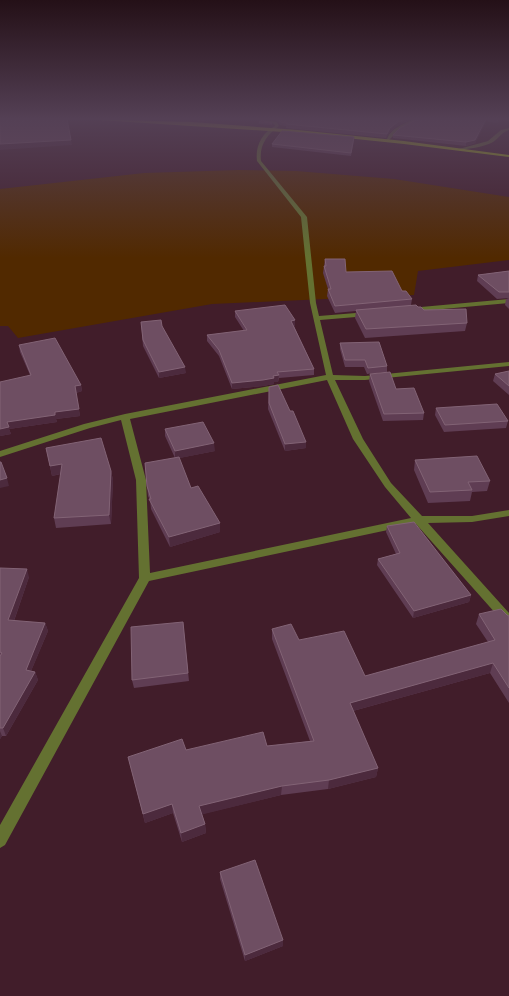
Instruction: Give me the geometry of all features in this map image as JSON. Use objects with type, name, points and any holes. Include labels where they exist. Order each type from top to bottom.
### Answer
[{"type":"street","points":[[263,165],[304,217],[313,303],[330,377],[358,439],[388,485],[417,520],[509,621]]},
{"type":"street","points":[[400,311],[509,301]]},
{"type":"street","points":[[316,318],[378,313]]},
{"type":"street","points":[[0,454],[87,426],[125,417],[330,377],[365,378],[509,364]]},
{"type":"street","points":[[0,840],[145,578],[141,480],[125,417]]},
{"type":"street","points":[[145,578],[417,520],[472,519],[509,513]]},
{"type":"shaded area","points":[[239,170],[296,171],[394,179],[509,197],[509,260],[418,271],[414,295],[212,304],[18,338],[8,326],[0,326],[0,189],[144,173]]},
{"type":"building","points":[[325,259],[345,259],[346,272],[392,271],[402,291],[406,291],[412,299],[335,306],[328,289],[331,289],[324,266],[326,266]]},
{"type":"building","points":[[509,271],[509,292],[499,292],[478,275]]},
{"type":"building","points":[[285,305],[295,320],[291,321],[314,369],[277,372],[279,375],[273,376],[274,378],[232,383],[219,350],[207,335],[247,330],[235,311]]},
{"type":"building","points":[[416,305],[424,310],[466,309],[467,323],[366,329],[356,310]]},
{"type":"building","points":[[161,320],[162,326],[185,367],[159,372],[143,340],[141,322]]},
{"type":"building","points":[[55,338],[81,385],[75,386],[79,409],[55,412],[55,415],[7,422],[9,427],[0,429],[0,382],[31,375],[19,345]]},
{"type":"building","points":[[379,342],[387,366],[368,368],[365,360],[345,360],[340,343]]},
{"type":"building","points":[[509,371],[509,386],[495,374]]},
{"type":"building","points":[[390,372],[396,389],[414,388],[424,413],[384,414],[370,374]]},
{"type":"building","points":[[278,385],[290,411],[293,411],[306,442],[285,444],[269,403],[269,387]]},
{"type":"building","points":[[497,404],[508,421],[445,425],[436,408]]},
{"type":"building","points":[[203,422],[214,443],[175,451],[165,429]]},
{"type":"building","points":[[101,438],[111,471],[109,515],[54,518],[62,464],[50,466],[46,448]]},
{"type":"building","points":[[477,456],[490,481],[468,482],[472,490],[430,492],[415,460]]},
{"type":"building","points":[[179,457],[191,488],[198,486],[220,523],[169,537],[149,499],[151,499],[147,486],[145,463]]},
{"type":"building","points":[[0,462],[7,478],[0,480]]},
{"type":"building","points":[[414,522],[471,595],[414,611],[378,559],[400,553],[387,526]]},
{"type":"building","points":[[0,568],[27,569],[8,620],[45,623],[26,670],[35,672],[3,728],[0,728],[0,656],[2,653],[0,652]]},
{"type":"building","points":[[501,609],[509,616],[509,688],[493,663],[350,703],[378,768],[329,780],[282,786],[199,806],[205,824],[181,833],[172,804],[143,814],[128,757],[182,739],[186,750],[263,732],[267,746],[314,741],[272,629],[291,624],[299,640],[344,631],[365,676],[495,640],[479,614]]},
{"type":"building","points":[[183,622],[188,673],[132,680],[131,627]]},
{"type":"building","points":[[255,860],[283,940],[245,955],[220,872]]}]
